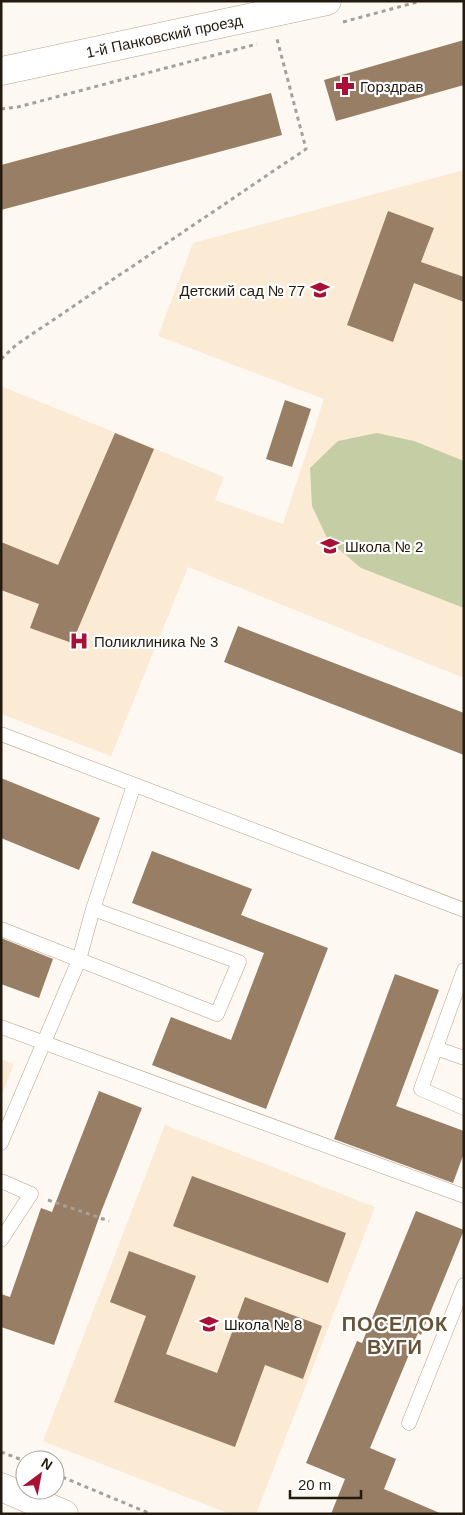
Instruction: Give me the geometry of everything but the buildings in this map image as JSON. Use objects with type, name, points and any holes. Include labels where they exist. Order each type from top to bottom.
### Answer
[{"type":"street","name":"1-й Панковский проезд","points":[[1,71],[331,13]]},
{"type":"street","points":[[1,1487],[64,1514]]},
{"type":"lane","points":[[1,734],[464,910]]},
{"type":"lane","points":[[1,1142],[78,960],[134,785]]},
{"type":"lane","points":[[1,929],[217,1014],[239,962],[93,909]]},
{"type":"lane","points":[[464,970],[421,1089],[464,1108]]},
{"type":"lane","points":[[1,1027],[464,1196]]},
{"type":"lane","points":[[436,1048],[464,1058]]},
{"type":"lane","points":[[1,1181],[31,1194],[1,1240]]},
{"type":"lane","points":[[409,1423],[464,1285]]},
{"type":"path","points":[[331,13],[421,1]]},
{"type":"path","points":[[1,359],[24,340],[306,150],[277,39],[268,42]]},
{"type":"path","points":[[1,109],[18,107],[258,44]]},
{"type":"path","points":[[31,1194],[109,1222]]},
{"type":"path","points":[[1,1452],[15,1458]]},
{"type":"path","points":[[65,1478],[151,1514]]},
{"type":"shaded area","points":[[464,170],[464,678],[188,567],[111,756],[1,714],[1,386],[224,477],[215,500],[283,524],[324,399],[158,336],[193,243]]},
{"type":"shaded area","points":[[1,1059],[14,1064],[1,1097]]},
{"type":"shaded area","name":"Школа № 8","points":[[165,1125],[375,1207],[256,1514],[230,1514],[43,1441]]},
{"type":"green space","points":[[377,433],[414,441],[464,461],[464,608],[361,568],[328,540],[312,506],[310,468],[338,441]]},
{"type":"place","name":"Горздрав","points":[[345,86]]},
{"type":"place","name":"Детский сад № 77","points":[[320,290]]},
{"type":"place","name":"Школа № 2","points":[[330,546]]},
{"type":"place","name":"Поликлиника № 3","points":[[79,641]]},
{"type":"place","name":"Школа № 8","points":[[209,1324]]},
{"type":"district","name":"ПОСЕЛОК ВУГИ","points":[[395,1336]]}]
